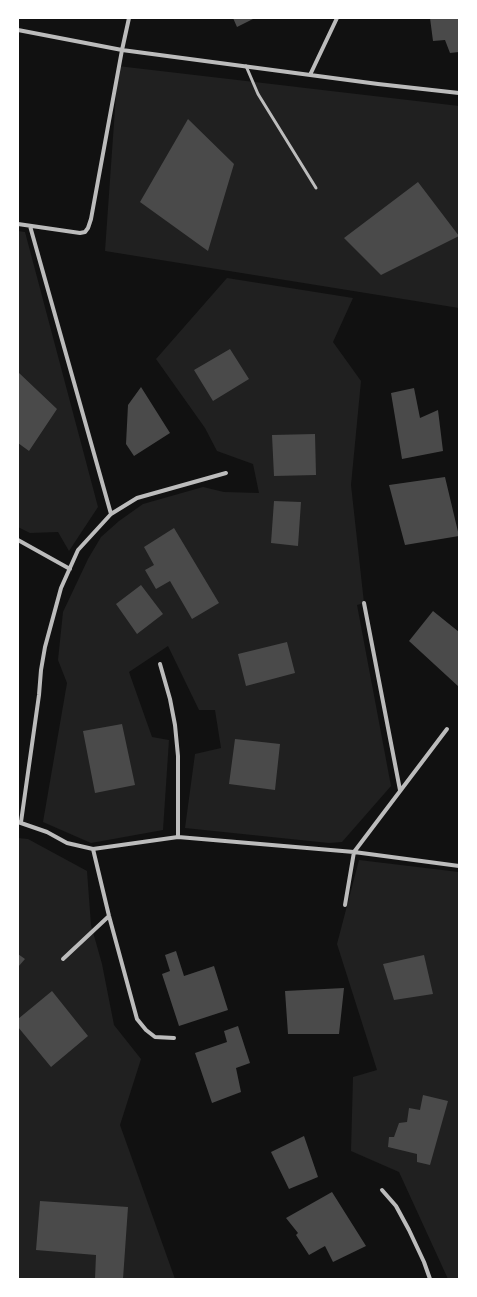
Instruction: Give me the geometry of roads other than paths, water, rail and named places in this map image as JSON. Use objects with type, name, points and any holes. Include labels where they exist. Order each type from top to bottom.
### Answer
[{"type":"street","points":[[18,224],[80,233],[84,232],[88,228],[91,219],[129,18]]},
{"type":"street","points":[[310,75],[337,18]]},
{"type":"street","points":[[18,30],[122,50],[459,93]]},
{"type":"street","points":[[30,226],[111,514]]},
{"type":"street","points":[[226,473],[137,498],[111,514],[78,550],[61,588],[40,670],[39,696],[19,822],[47,832],[67,843],[93,849],[178,837],[354,852],[459,866]]},
{"type":"street","points":[[18,540],[70,569]]},
{"type":"street","points":[[364,603],[400,790]]},
{"type":"street","points":[[160,664],[170,699],[175,725],[178,756],[178,837]]},
{"type":"street","points":[[345,905],[354,852],[447,729]]},
{"type":"street","points":[[93,849],[109,916],[137,1019],[146,1030],[155,1037],[174,1038]]},
{"type":"street","points":[[63,959],[109,916]]},
{"type":"street","points":[[382,1190],[396,1206],[409,1230],[430,1279]]},
{"type":"lane","points":[[246,66],[258,94],[316,188]]}]
